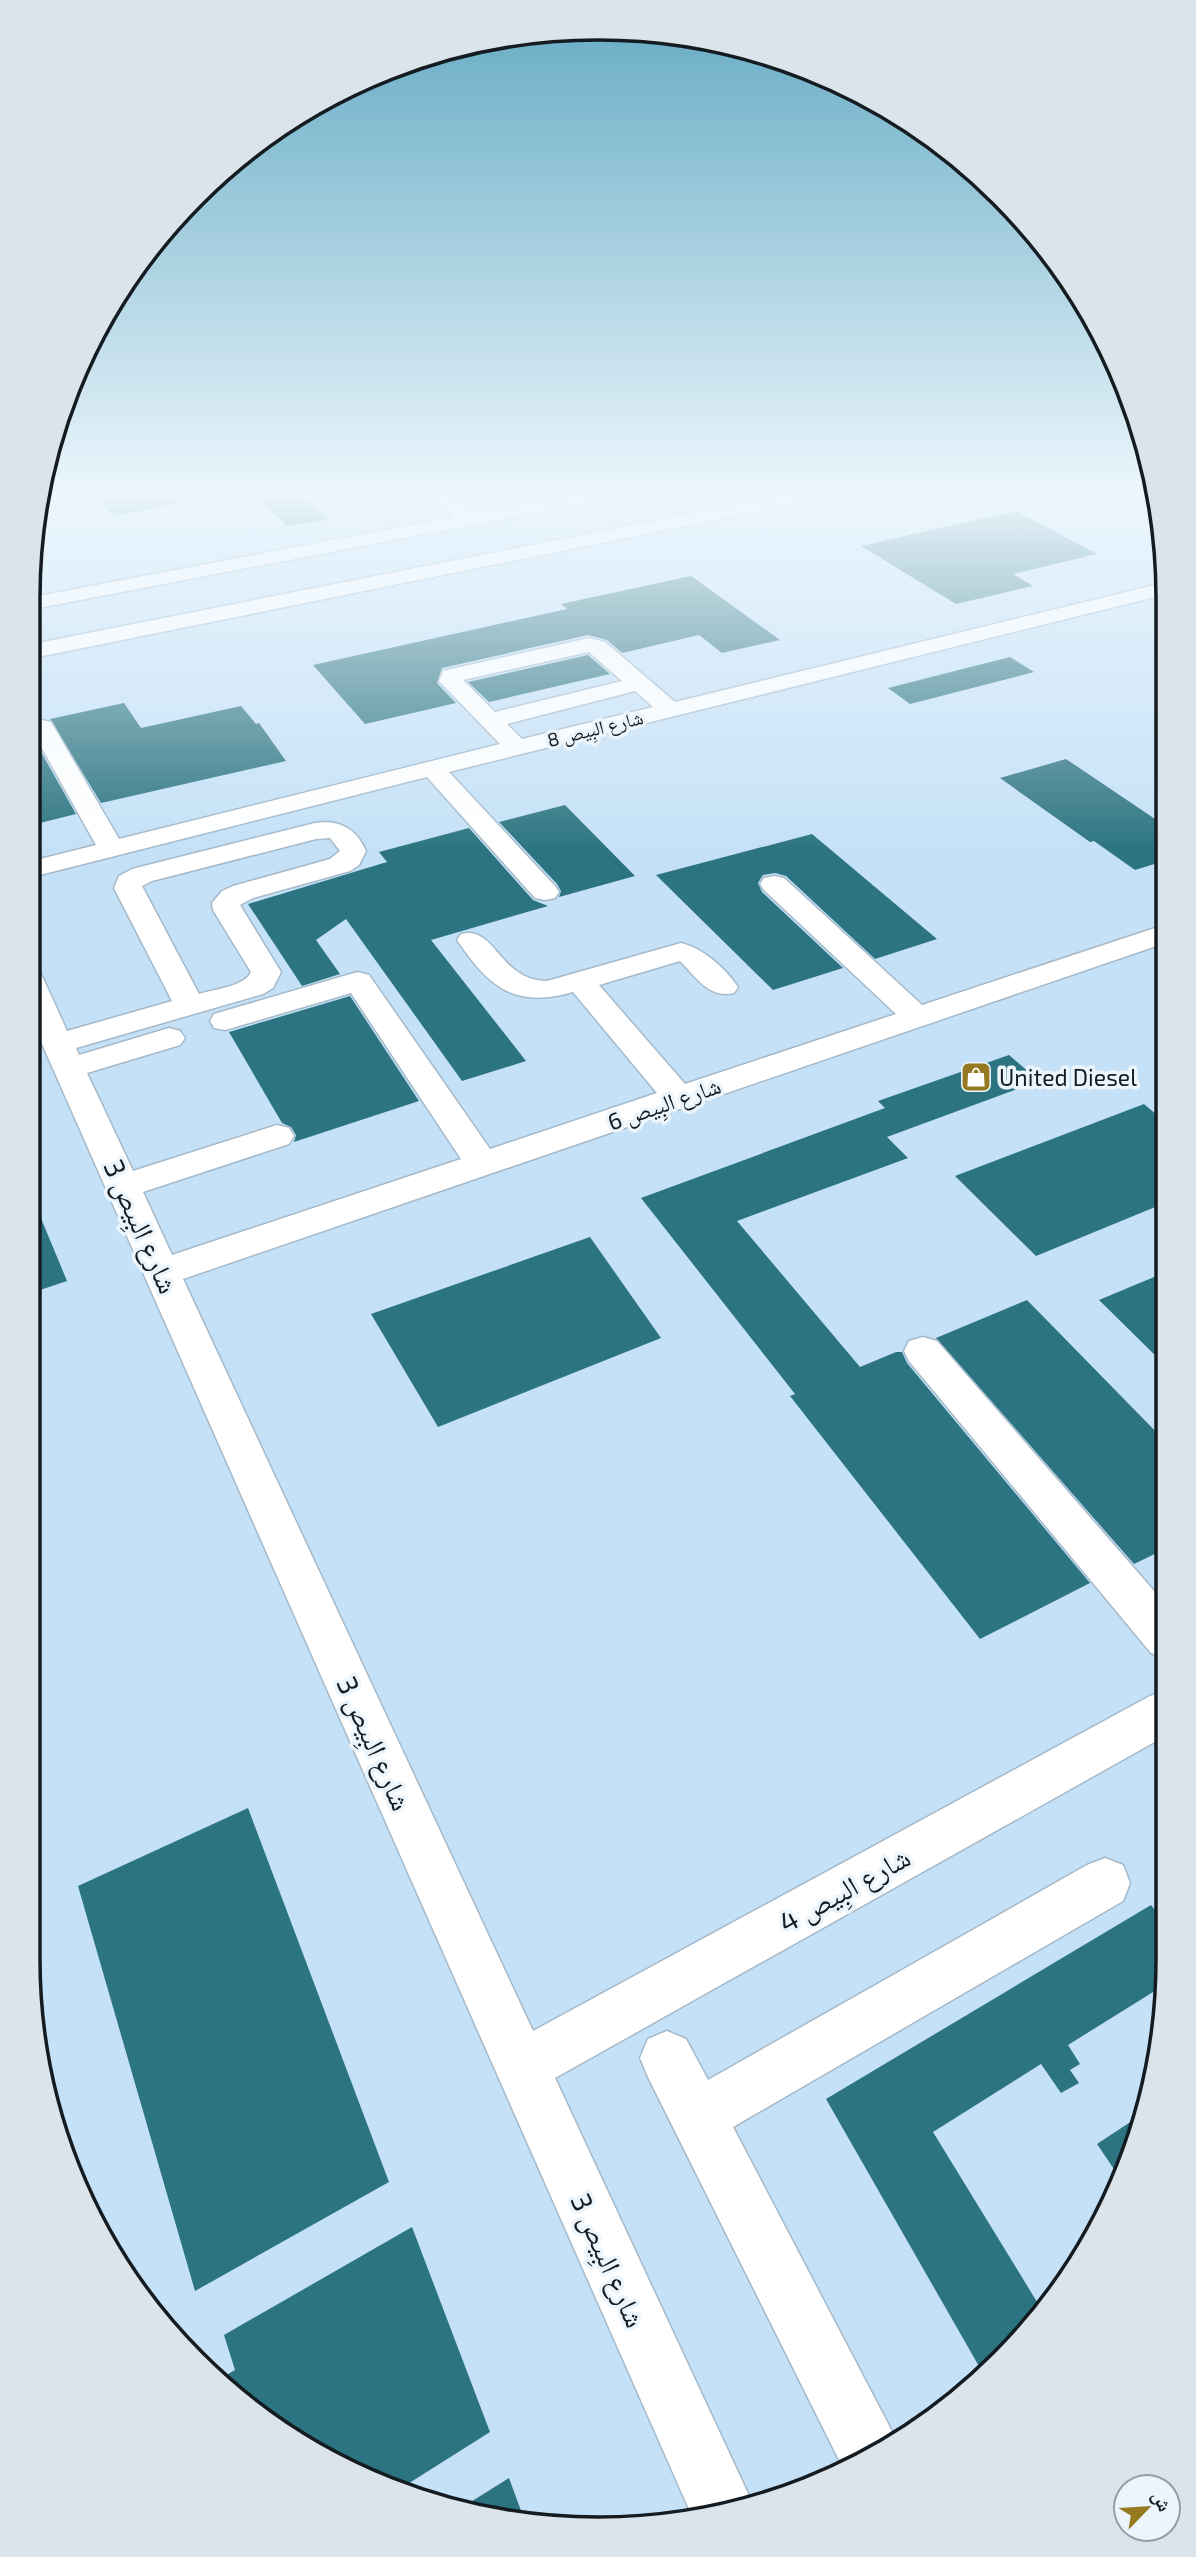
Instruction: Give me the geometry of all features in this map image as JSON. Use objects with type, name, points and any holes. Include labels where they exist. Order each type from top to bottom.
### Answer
[{"type":"street","points":[[40,632],[133,613]]},
{"type":"street","points":[[40,650],[220,613]]},
{"type":"street","name":"شارع البِيص 8","points":[[40,867],[1064,613]]},
{"type":"street","points":[[517,748],[451,681],[451,676],[589,645],[597,647],[670,710]]},
{"type":"street","points":[[490,721],[640,684]]},
{"type":"street","points":[[43,727],[112,849]]},
{"type":"street","points":[[432,768],[545,892]]},
{"type":"street","points":[[64,1055],[190,1006],[252,988],[265,979],[266,972],[227,910],[228,900],[243,892],[340,865],[349,859],[353,851],[343,834],[331,830],[315,831],[142,875],[129,882],[128,888],[190,1006]]},
{"type":"street","points":[[774,884],[917,1017]]},
{"type":"street","name":"شارع البِيص 6","points":[[163,1272],[1156,937]]},
{"type":"street","points":[[471,940],[512,986],[538,991],[681,952],[690,955],[723,987]]},
{"type":"street","points":[[64,1055],[358,981],[482,1164]]},
{"type":"street","points":[[579,981],[679,1098]]},
{"type":"street","name":"شارع البِيص 3","points":[[40,1004],[719,2503]]},
{"type":"street","points":[[923,1351],[1156,1626]]},
{"type":"street","name":"شارع البِيص 4","points":[[521,2067],[1156,1717]]},
{"type":"street","points":[[697,2117],[1105,1883]]},
{"type":"street","points":[[667,2058],[867,2447]]},
{"type":"lane","points":[[124,1186],[277,1136]]},
{"type":"shaded area","points":[[40,613],[1156,613],[1155,1995],[1145,2068],[1126,2138],[1098,2206],[1081,2238],[1040,2299],[1017,2327],[966,2378],[908,2423],[845,2459],[777,2487],[707,2506],[634,2516],[562,2516],[489,2506],[454,2498],[419,2487],[351,2459],[288,2423],[230,2378],[179,2327],[134,2269],[98,2206],[70,2138],[59,2103],[45,2032],[40,1959]]},
{"type":"building","points":[[547,613],[743,613],[780,640],[722,653],[699,635],[622,653],[607,640],[588,635],[442,668],[437,683],[456,703],[365,724],[313,665]]},
{"type":"building","points":[[588,655],[610,674],[489,702],[468,682]]},
{"type":"building","points":[[1010,657],[1034,672],[910,704],[888,688]]},
{"type":"building","points":[[124,703],[141,728],[241,706],[256,724],[259,723],[286,761],[101,803],[50,719]]},
{"type":"building","points":[[40,750],[76,814],[40,823]]},
{"type":"building","points":[[1066,759],[1156,820],[1156,863],[1135,870],[1094,841],[1090,842],[1000,778]]},
{"type":"building","points":[[565,805],[635,876],[559,897],[561,891],[557,884],[499,822]]},
{"type":"building","points":[[469,828],[533,900],[548,906],[431,940],[526,1061],[462,1081],[346,919],[316,940],[340,974],[302,986],[248,904],[387,862],[379,852]]},
{"type":"building","points":[[812,834],[937,939],[875,959],[786,876],[775,873],[763,875],[758,883],[762,892],[843,968],[773,990],[656,875]]},
{"type":"building","points":[[350,996],[419,1101],[294,1142],[296,1135],[291,1127],[282,1123],[229,1032]]},
{"type":"building","points":[[1009,1055],[1039,1081],[887,1137],[908,1158],[737,1221],[860,1367],[902,1352],[907,1363],[1090,1583],[980,1639],[790,1396],[795,1394],[641,1198],[885,1108],[878,1101]]},
{"type":"building","points":[[1144,1104],[1156,1114],[1156,1207],[1036,1256],[955,1176]]},
{"type":"building","points":[[40,1216],[67,1281],[40,1290]]},
{"type":"building","points":[[590,1237],[661,1338],[438,1427],[371,1314]]},
{"type":"building","points":[[1156,1276],[1156,1356],[1099,1300]]},
{"type":"building","points":[[1027,1300],[1156,1432],[1156,1553],[1134,1564],[936,1338]]},
{"type":"building","points":[[248,1808],[389,2182],[195,2291],[78,1886]]},
{"type":"building","points":[[1151,1905],[1156,1911],[1155,1991],[1068,2045],[1080,2064],[1070,2070],[1079,2083],[1061,2093],[1041,2064],[933,2132],[1037,2302],[979,2366],[826,2099]]},
{"type":"building","points":[[1131,2121],[1114,2169],[1097,2144]]},
{"type":"building","points":[[412,2227],[490,2432],[409,2483],[351,2459],[319,2442],[258,2401],[227,2375],[235,2370],[224,2335]]},
{"type":"building","points":[[509,2478],[521,2511],[489,2506],[471,2502]]},
{"type":"place","name":"United Diesel","points":[[976,1077]]}]
